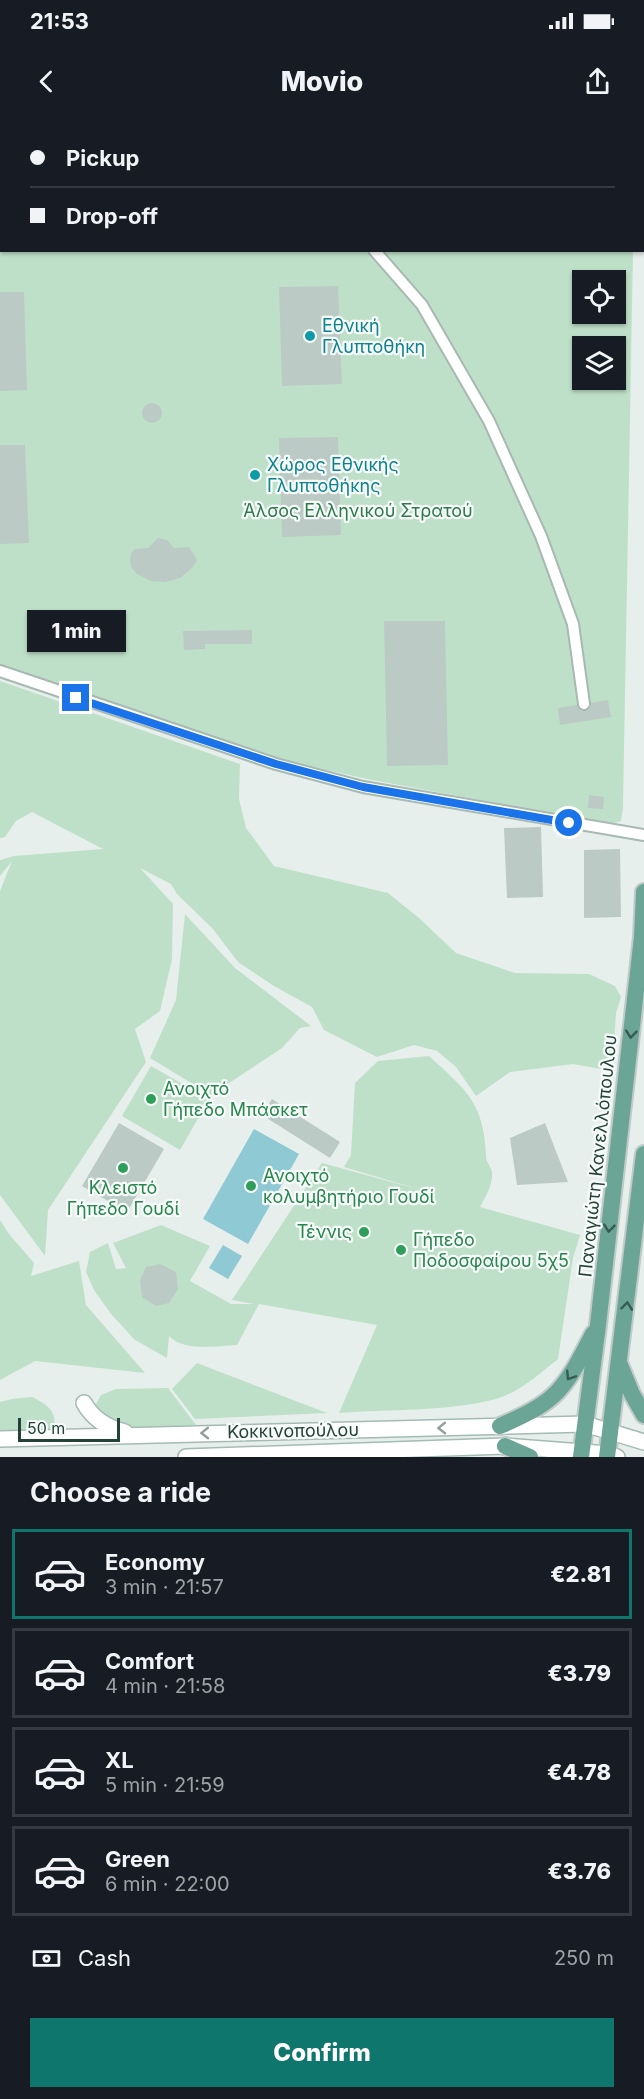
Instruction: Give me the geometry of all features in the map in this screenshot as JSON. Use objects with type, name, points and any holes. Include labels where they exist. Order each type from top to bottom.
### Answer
[{"type":"main road","name":"Παναγιώτη Κανελλόπουλου","points":[[581,1454],[642,937],[644,892]]},
{"type":"main road","points":[[611,1456],[611,1431],[644,1154]]},
{"type":"main road","points":[[500,1426],[538,1409],[556,1396],[569,1379],[598,1325]]},
{"type":"main road","points":[[620,1364],[632,1394],[644,1415]]},
{"type":"main road","points":[[84,1403],[97,1419],[112,1429],[133,1435]]},
{"type":"main road","points":[[585,1424],[611,1456]]},
{"type":"main road","name":"Κοκκινοπούλου","points":[[0,1439],[585,1424],[644,1442]]},
{"type":"main road","points":[[505,1446],[530,1457]]},
{"type":"main road","name":"Κοκκινοπούλου","points":[[186,1457],[505,1446],[611,1456]]},
{"type":"street","points":[[376,252],[422,305],[489,421],[541,536],[573,624],[584,704]]},
{"type":"street","points":[[0,671],[276,764],[363,787],[644,836]]},
{"type":"green space","name":"Άλσος Ελληνικού Στρατού","points":[[0,252],[633,252],[621,821],[614,823],[572,817],[367,779],[269,757],[0,667]]},
{"type":"green space","points":[[0,681],[240,764],[239,799],[246,828],[274,866],[388,893],[456,953],[515,973],[589,974],[615,986],[621,997],[616,1013],[612,1071],[573,1064],[510,1072],[476,1096],[456,1067],[437,1051],[414,1045],[377,1057],[324,1030],[312,1007],[274,986],[238,962],[213,929],[177,894],[171,884],[140,868],[173,904],[172,959],[160,1011],[135,1029],[146,1062],[48,1210],[45,1256],[0,1195],[0,891],[12,861],[0,876],[0,860],[14,856],[103,849],[32,812],[16,821],[5,837],[0,838]]},
{"type":"green space","points":[[185,914],[235,968],[311,1026],[300,1028],[282,1048],[211,1095],[150,1058],[176,1000]]},
{"type":"green space","points":[[429,1056],[463,1088],[477,1110],[492,1177],[489,1190],[480,1207],[580,1235],[573,1258],[558,1359],[521,1387],[496,1399],[438,1408],[339,1413],[377,1325],[259,1304],[237,1345],[192,1346],[175,1341],[169,1336],[167,1358],[135,1340],[111,1314],[94,1290],[86,1272],[90,1252],[108,1243],[116,1269],[126,1268],[113,1243],[161,1225],[210,1246],[190,1281],[231,1304],[254,1304],[232,1300],[322,1163],[421,1190],[344,1167],[351,1155],[355,1083],[378,1061]]},
{"type":"green space","points":[[151,1066],[209,1099],[180,1150],[122,1116]]},
{"type":"green space","points":[[0,1220],[34,1263],[31,1276],[79,1261],[86,1305],[145,1373],[35,1361],[0,1380]]},
{"type":"green space","points":[[197,1363],[327,1413],[195,1419],[172,1389]]},
{"type":"green space","points":[[168,1388],[196,1425],[131,1428],[101,1417],[96,1404],[101,1395],[116,1389]]},
{"type":"green space","points":[[32,1397],[46,1405],[52,1412],[54,1428],[42,1432],[0,1434],[0,1402]]},
{"type":"water","name":"Ανοιχτό κολυμβητήριο Γουδί","points":[[254,1129],[299,1154],[248,1244],[203,1219]]},
{"type":"water","points":[[223,1245],[242,1256],[228,1279],[209,1268]]},
{"type":"building","name":"Εθνική Γλυπτοθήκη","points":[[338,286],[342,384],[282,386],[279,287]]},
{"type":"building","points":[[0,292],[24,292],[27,390],[0,391]]},
{"type":"building","points":[[152,403],[159,406],[162,413],[159,420],[152,423],[145,420],[142,413],[145,406]]},
{"type":"building","points":[[338,437],[341,535],[282,537],[279,438]]},
{"type":"building","points":[[0,445],[25,445],[29,543],[0,544]]},
{"type":"building","points":[[158,538],[167,540],[174,548],[189,547],[195,556],[197,561],[180,578],[166,582],[151,581],[137,574],[131,567],[131,553],[135,549],[148,548]]},
{"type":"building","points":[[384,621],[445,621],[448,765],[387,766]]},
{"type":"building","points":[[252,630],[252,644],[205,644],[205,649],[184,650],[183,631]]},
{"type":"building","points":[[608,700],[611,717],[560,725],[558,708],[577,705],[581,711],[586,711],[591,707],[591,703]]},
{"type":"building","points":[[589,795],[604,797],[603,809],[588,808]]},
{"type":"building","points":[[541,827],[543,897],[507,898],[504,828]]},
{"type":"building","points":[[620,849],[621,917],[584,918],[584,850]]},
{"type":"building","points":[[272,1099],[340,1142],[330,1158],[262,1115]]},
{"type":"building","name":"Κλειστό Γήπεδο Γουδί","points":[[119,1123],[164,1149],[127,1212],[82,1186]]},
{"type":"building","points":[[545,1123],[568,1182],[517,1185],[510,1138]]},
{"type":"building","points":[[160,1264],[176,1272],[178,1289],[169,1303],[156,1306],[142,1297],[140,1280],[146,1267]]},
{"type":"place","name":"Εθνική Γλυπτοθήκη","points":[[310,336]]},
{"type":"place","name":"Χώρος Εθνικής Γλυπτοθήκης","points":[[255,475]]},
{"type":"place","name":"Ανοιχτό Γήπεδο Μπάσκετ","points":[[151,1099]]},
{"type":"place","name":"Κλειστό Γήπεδο Γουδί","points":[[123,1168]]},
{"type":"place","name":"Ανοιχτό κολυμβητήριο Γουδί","points":[[251,1186]]},
{"type":"place","name":"Τέννις","points":[[364,1232]]},
{"type":"place","name":"Γήπεδο Ποδοσφαίρου 5χ5","points":[[401,1250]]},
{"type":"route","points":[[76,698],[276,764],[363,787],[569,823]]}]
